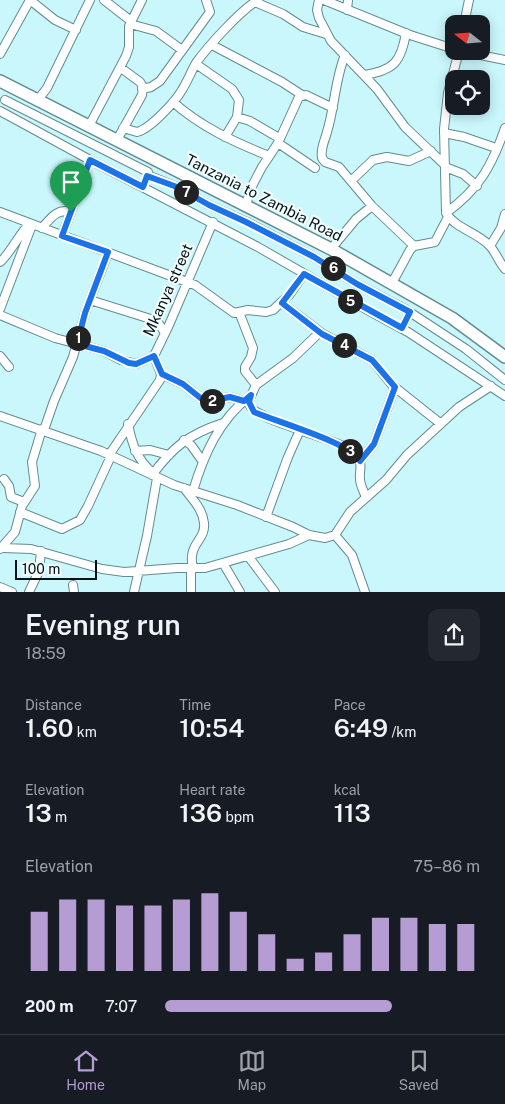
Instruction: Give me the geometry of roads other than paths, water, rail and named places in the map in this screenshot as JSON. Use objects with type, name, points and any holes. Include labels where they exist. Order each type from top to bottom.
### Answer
[{"type":"highway","name":"Tanzania to Zambia Road","points":[[0,81],[331,249],[452,318],[505,357]]},
{"type":"street","points":[[0,54],[30,0],[55,20],[76,30]]},
{"type":"street","points":[[37,101],[47,88],[90,0]]},
{"type":"street","points":[[104,0],[130,22],[156,31],[182,50]]},
{"type":"street","points":[[89,126],[121,68],[129,46],[130,22],[142,0]]},
{"type":"street","points":[[142,90],[151,87],[160,80],[210,12],[206,0]]},
{"type":"street","points":[[319,0],[317,10],[326,34],[364,75],[405,127],[445,166],[462,174],[477,186]]},
{"type":"street","points":[[324,0],[383,22],[406,33],[445,46]]},
{"type":"street","points":[[347,10],[348,0]]},
{"type":"street","points":[[466,15],[469,0]]},
{"type":"street","points":[[123,128],[137,132],[143,130],[173,102],[181,92],[196,64],[244,9],[257,1],[303,27],[326,34]]},
{"type":"street","points":[[364,75],[387,69],[396,63],[402,54],[406,33]]},
{"type":"street","points":[[212,45],[282,82],[302,95],[306,95],[333,108]]},
{"type":"street","points":[[345,55],[338,74],[333,108],[321,154],[325,162],[339,168],[372,206],[414,246]]},
{"type":"street","points":[[490,57],[505,60]]},
{"type":"street","points":[[457,60],[448,93],[444,134],[447,215],[451,220],[477,235],[490,246],[505,269]]},
{"type":"street","points":[[196,64],[236,92],[239,100],[236,117],[225,137]]},
{"type":"street","points":[[117,140],[142,95],[140,82],[121,68]]},
{"type":"street","points":[[5,100],[147,174],[177,187],[314,257],[357,284],[410,312],[466,349],[505,382],[502,394],[402,328],[213,222],[90,160],[0,110],[5,100],[12,88]]},
{"type":"street","points":[[246,206],[250,190],[302,95]]},
{"type":"street","points":[[173,102],[199,123],[225,137],[269,156]]},
{"type":"street","points":[[236,117],[250,121],[315,168]]},
{"type":"street","points":[[392,283],[414,246],[435,242],[447,215],[477,186],[499,148],[505,128]]},
{"type":"street","points":[[444,134],[464,137],[499,148]]},
{"type":"street","points":[[351,181],[373,160],[387,157],[409,161],[431,152]]},
{"type":"street","points":[[143,187],[150,157]]},
{"type":"street","points":[[62,236],[90,160]]},
{"type":"street","points":[[331,249],[356,219],[372,206]]},
{"type":"street","points":[[42,228],[61,210],[71,212]]},
{"type":"street","points":[[0,212],[189,282],[227,310],[234,313],[248,310],[266,312],[273,310],[282,303],[304,274]]},
{"type":"street","points":[[490,246],[505,214]]},
{"type":"street","name":"Mkanya street","points":[[0,315],[55,338],[104,351],[129,363],[136,364],[154,356],[189,282],[213,222]]},
{"type":"street","points":[[0,262],[30,224]]},
{"type":"street","points":[[0,309],[30,224]]},
{"type":"street","points":[[1,548],[15,532],[19,524],[20,512],[24,502],[35,486],[32,462],[77,344],[90,300],[108,252]]},
{"type":"street","points":[[90,300],[157,321],[165,333]]},
{"type":"street","points":[[282,303],[320,332],[372,360],[395,387],[441,424]]},
{"type":"street","points":[[239,312],[253,348],[252,357],[245,367],[245,371],[256,385]]},
{"type":"street","points":[[402,328],[410,312]]},
{"type":"street","points":[[320,332],[292,358],[256,385],[249,402],[254,412],[324,438],[354,453],[360,461],[360,479],[366,497]]},
{"type":"street","points":[[0,356],[9,368]]},
{"type":"street","points":[[154,356],[162,374],[183,384],[203,400],[209,401],[230,397],[244,401]]},
{"type":"street","points":[[20,512],[62,529],[75,524],[88,506],[110,456],[128,424],[160,380],[162,374]]},
{"type":"street","points":[[0,416],[43,430],[110,456],[184,488],[293,526],[308,535],[325,538],[335,535],[350,512],[459,407],[491,386]]},
{"type":"street","points":[[360,461],[374,444],[395,387]]},
{"type":"street","points":[[193,491],[202,462],[223,423],[251,395]]},
{"type":"street","points":[[136,589],[147,536],[154,475],[168,454],[184,440],[198,432],[223,423]]},
{"type":"street","points":[[128,424],[135,450],[145,466],[154,475]]},
{"type":"street","points":[[266,517],[300,430]]},
{"type":"street","points":[[184,440],[191,445],[202,462]]},
{"type":"street","points":[[135,450],[150,450],[168,454]]},
{"type":"street","points":[[4,479],[9,486],[11,497],[24,502]]},
{"type":"street","points":[[184,488],[199,509],[204,523],[203,531],[192,550],[191,592]]},
{"type":"street","points":[[1,548],[41,551],[102,569],[124,572],[205,568],[289,544],[308,535]]},
{"type":"street","points":[[335,535],[352,555],[365,592]]},
{"type":"street","points":[[29,592],[39,571],[41,551]]},
{"type":"street","points":[[248,556],[275,591]]},
{"type":"street","points":[[223,563],[239,589],[230,592]]},
{"type":"street","points":[[0,587],[12,592]]}]
